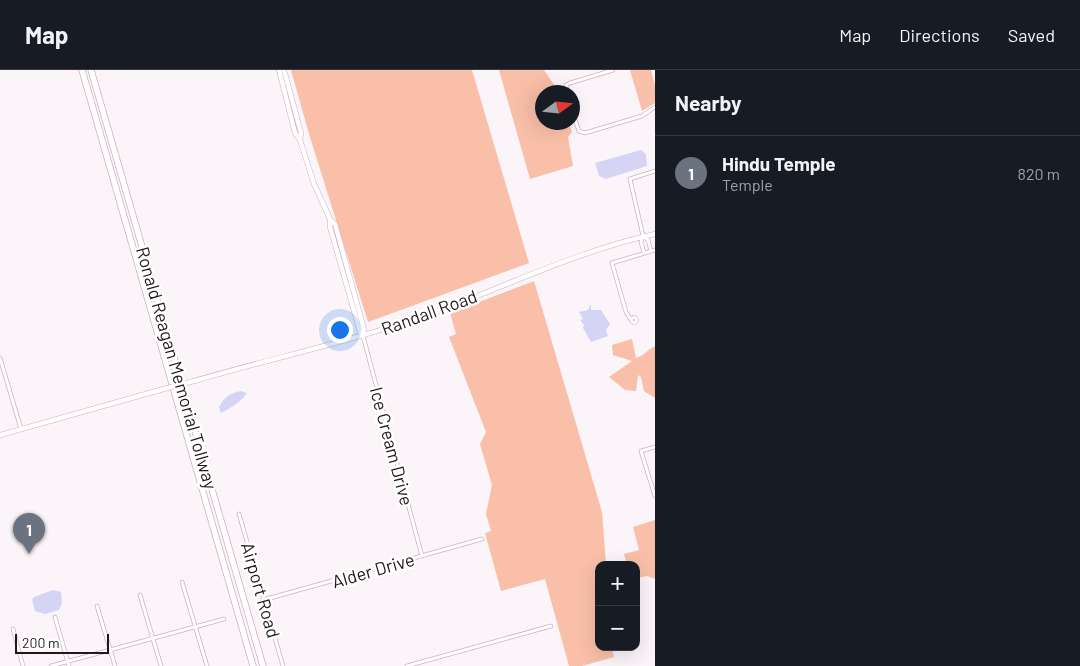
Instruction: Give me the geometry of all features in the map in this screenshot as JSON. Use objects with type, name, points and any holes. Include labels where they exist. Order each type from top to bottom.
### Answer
[{"type":"highway","name":"Ronald Reagan Memorial Tollway","points":[[82,70],[253,666]]},
{"type":"highway","name":"Ronald Reagan Memorial Tollway","points":[[92,70],[262,666]]},
{"type":"main road","points":[[280,70],[295,133],[300,140],[309,172],[330,219],[334,242],[360,332],[363,336]]},
{"type":"main road","points":[[284,70],[301,133],[300,140]]},
{"type":"main road","name":"Randall Road","points":[[0,435],[363,336],[431,313],[562,262],[643,236],[655,234]]},
{"type":"street","points":[[566,85],[613,70]]},
{"type":"street","points":[[579,130],[585,133],[642,116],[655,107]]},
{"type":"street","points":[[644,253],[641,242],[643,236],[630,179],[655,171]]},
{"type":"street","points":[[631,320],[627,314],[612,263],[653,250],[648,240],[643,236]]},
{"type":"street","name":"Ice Cream Drive","points":[[363,336],[422,556]]},
{"type":"street","points":[[0,358],[21,429]]},
{"type":"street","points":[[654,496],[641,451],[655,447]]},
{"type":"street","name":"Airport Road","points":[[239,514],[282,666]]},
{"type":"street","name":"Alder Drive","points":[[264,600],[482,539]]},
{"type":"street","points":[[182,582],[208,666]]},
{"type":"street","points":[[140,595],[161,666]]},
{"type":"street","points":[[97,606],[115,666]]},
{"type":"street","points":[[54,617],[69,666]]},
{"type":"street","points":[[51,666],[224,619]]},
{"type":"street","points":[[407,666],[551,626]]},
{"type":"street","points":[[13,629],[23,666]]},
{"type":"shaded area","points":[[291,70],[472,70],[529,263],[368,322]]},
{"type":"shaded area","points":[[499,70],[544,70],[554,85],[535,85],[535,130],[571,130],[572,132],[568,137],[573,166],[530,179]]},
{"type":"shaded area","points":[[630,70],[651,70],[655,85],[655,103],[642,111]]},
{"type":"shaded area","points":[[534,281],[602,512],[606,561],[595,561],[595,651],[613,651],[614,657],[582,666],[569,666],[545,579],[501,591],[485,533],[491,531],[486,514],[492,485],[480,444],[486,432],[449,337],[456,334],[450,313]]},
{"type":"shaded area","points":[[632,339],[636,358],[655,346],[655,398],[644,391],[641,377],[638,375],[636,391],[625,390],[609,377],[632,361],[613,355],[612,345]]},
{"type":"shaded area","points":[[655,520],[655,579],[647,576],[640,577],[640,561],[626,561],[624,554],[639,550],[633,527]]},
{"type":"water","points":[[641,150],[646,154],[647,166],[606,179],[599,176],[595,163]]},
{"type":"water","points":[[591,304],[591,310],[601,310],[610,324],[606,330],[608,336],[591,342],[583,328],[584,325],[580,320],[583,319],[579,312],[588,310]]},
{"type":"water","points":[[241,391],[247,393],[236,404],[221,413],[219,407],[223,401],[231,394]]},
{"type":"water","points":[[53,590],[61,592],[62,603],[59,610],[45,614],[35,611],[32,600],[34,597]]},
{"type":"place","name":"Hindu Temple","points":[[29,554]]}]
